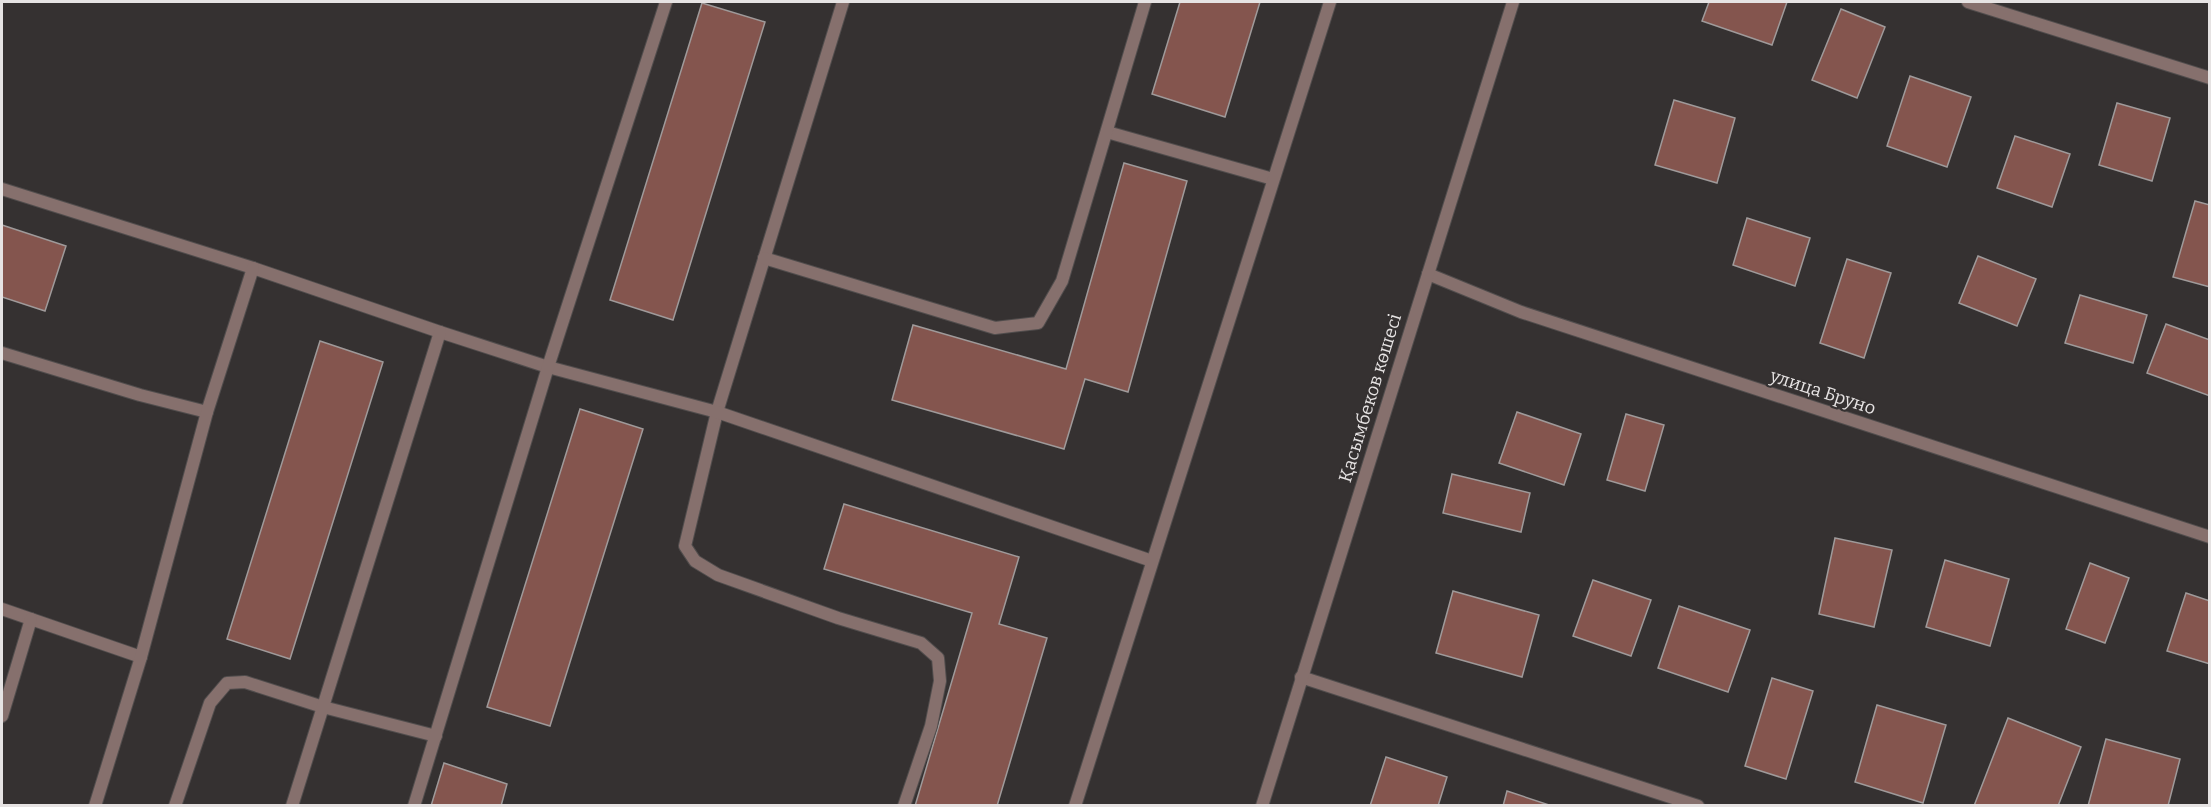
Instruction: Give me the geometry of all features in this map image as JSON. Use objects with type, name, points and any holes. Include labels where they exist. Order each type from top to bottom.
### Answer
[{"type":"street","points":[[414,806],[549,367],[666,2]]},
{"type":"street","points":[[843,2],[717,412],[685,546],[695,561],[718,575],[838,618],[921,643],[938,658],[940,681],[931,726],[904,806]]},
{"type":"street","points":[[764,258],[995,328],[1038,323],[1062,281],[1145,2]]},
{"type":"street","points":[[1075,806],[1330,2]]},
{"type":"street","name":"Қасымбеков көшесі","points":[[1263,806],[1301,677],[1513,2]]},
{"type":"street","points":[[1968,2],[2210,78]]},
{"type":"street","points":[[1107,132],[1274,179]]},
{"type":"street","points":[[2,189],[253,268],[549,367],[717,412],[1152,561]]},
{"type":"street","points":[[94,806],[141,657],[207,412],[253,268]]},
{"type":"street","name":"улица Бруно","points":[[1428,274],[1521,312],[2210,537]]},
{"type":"street","points":[[292,806],[440,332]]},
{"type":"street","points":[[2,353],[140,395],[207,412]]},
{"type":"street","points":[[2,609],[141,657]]},
{"type":"street","points":[[2,716],[31,619]]},
{"type":"street","points":[[1301,677],[1698,806]]},
{"type":"street","points":[[175,806],[210,703],[227,683],[245,682],[323,707],[436,736]]},
{"type":"building","points":[[1180,2],[1260,2],[1225,117],[1152,94]]},
{"type":"building","points":[[1709,2],[1787,2],[1772,45],[1702,21]]},
{"type":"building","points":[[702,3],[765,22],[673,320],[610,300]]},
{"type":"building","points":[[1841,9],[1885,27],[1857,98],[1812,80]]},
{"type":"building","points":[[1910,76],[1971,97],[1947,167],[1887,146]]},
{"type":"building","points":[[1674,100],[1735,118],[1717,183],[1655,165]]},
{"type":"building","points":[[2117,103],[2170,118],[2152,181],[2099,165]]},
{"type":"building","points":[[2015,136],[2070,154],[2052,207],[1997,188]]},
{"type":"building","points":[[1124,163],[1187,181],[1128,392],[1085,379],[1064,449],[892,400],[913,325],[1066,369]]},
{"type":"building","points":[[2195,201],[2210,205],[2210,287],[2173,277]]},
{"type":"building","points":[[1747,218],[1810,238],[1795,286],[1733,265]]},
{"type":"building","points":[[2,225],[66,246],[45,311],[2,297]]},
{"type":"building","points":[[1978,256],[2036,279],[2017,326],[1959,303]]},
{"type":"building","points":[[1847,259],[1891,273],[1864,358],[1820,343]]},
{"type":"building","points":[[2080,295],[2147,315],[2133,363],[2065,343]]},
{"type":"building","points":[[2166,324],[2210,340],[2210,396],[2147,373]]},
{"type":"building","points":[[320,341],[383,362],[290,659],[227,639]]},
{"type":"building","points":[[580,409],[643,429],[550,726],[487,707]]},
{"type":"building","points":[[1517,412],[1581,434],[1564,485],[1499,463]]},
{"type":"building","points":[[1626,414],[1664,425],[1645,491],[1607,480]]},
{"type":"building","points":[[1452,474],[1530,493],[1521,532],[1443,513]]},
{"type":"building","points":[[844,504],[1019,557],[999,624],[1047,638],[997,806],[915,806],[972,613],[824,569]]},
{"type":"building","points":[[1835,538],[1892,550],[1874,627],[1819,614]]},
{"type":"building","points":[[1945,560],[2009,579],[1990,646],[1926,627]]},
{"type":"building","points":[[2090,563],[2129,578],[2105,643],[2066,629]]},
{"type":"building","points":[[1593,580],[1651,600],[1631,656],[1573,636]]},
{"type":"building","points":[[1453,591],[1539,615],[1522,677],[1436,653]]},
{"type":"building","points":[[2186,593],[2210,601],[2210,664],[2167,651]]},
{"type":"building","points":[[1679,606],[1750,630],[1728,692],[1658,668]]},
{"type":"building","points":[[1772,678],[1813,691],[1786,779],[1745,766]]},
{"type":"building","points":[[1877,705],[1946,725],[1923,803],[1855,782]]},
{"type":"building","points":[[2008,718],[2081,747],[2058,806],[1974,806]]},
{"type":"building","points":[[2106,739],[2180,759],[2168,806],[2088,806]]},
{"type":"building","points":[[1386,757],[1447,777],[1438,806],[1370,806]]},
{"type":"building","points":[[444,763],[507,784],[501,806],[431,806]]},
{"type":"building","points":[[1507,791],[1552,806],[1503,806]]}]
